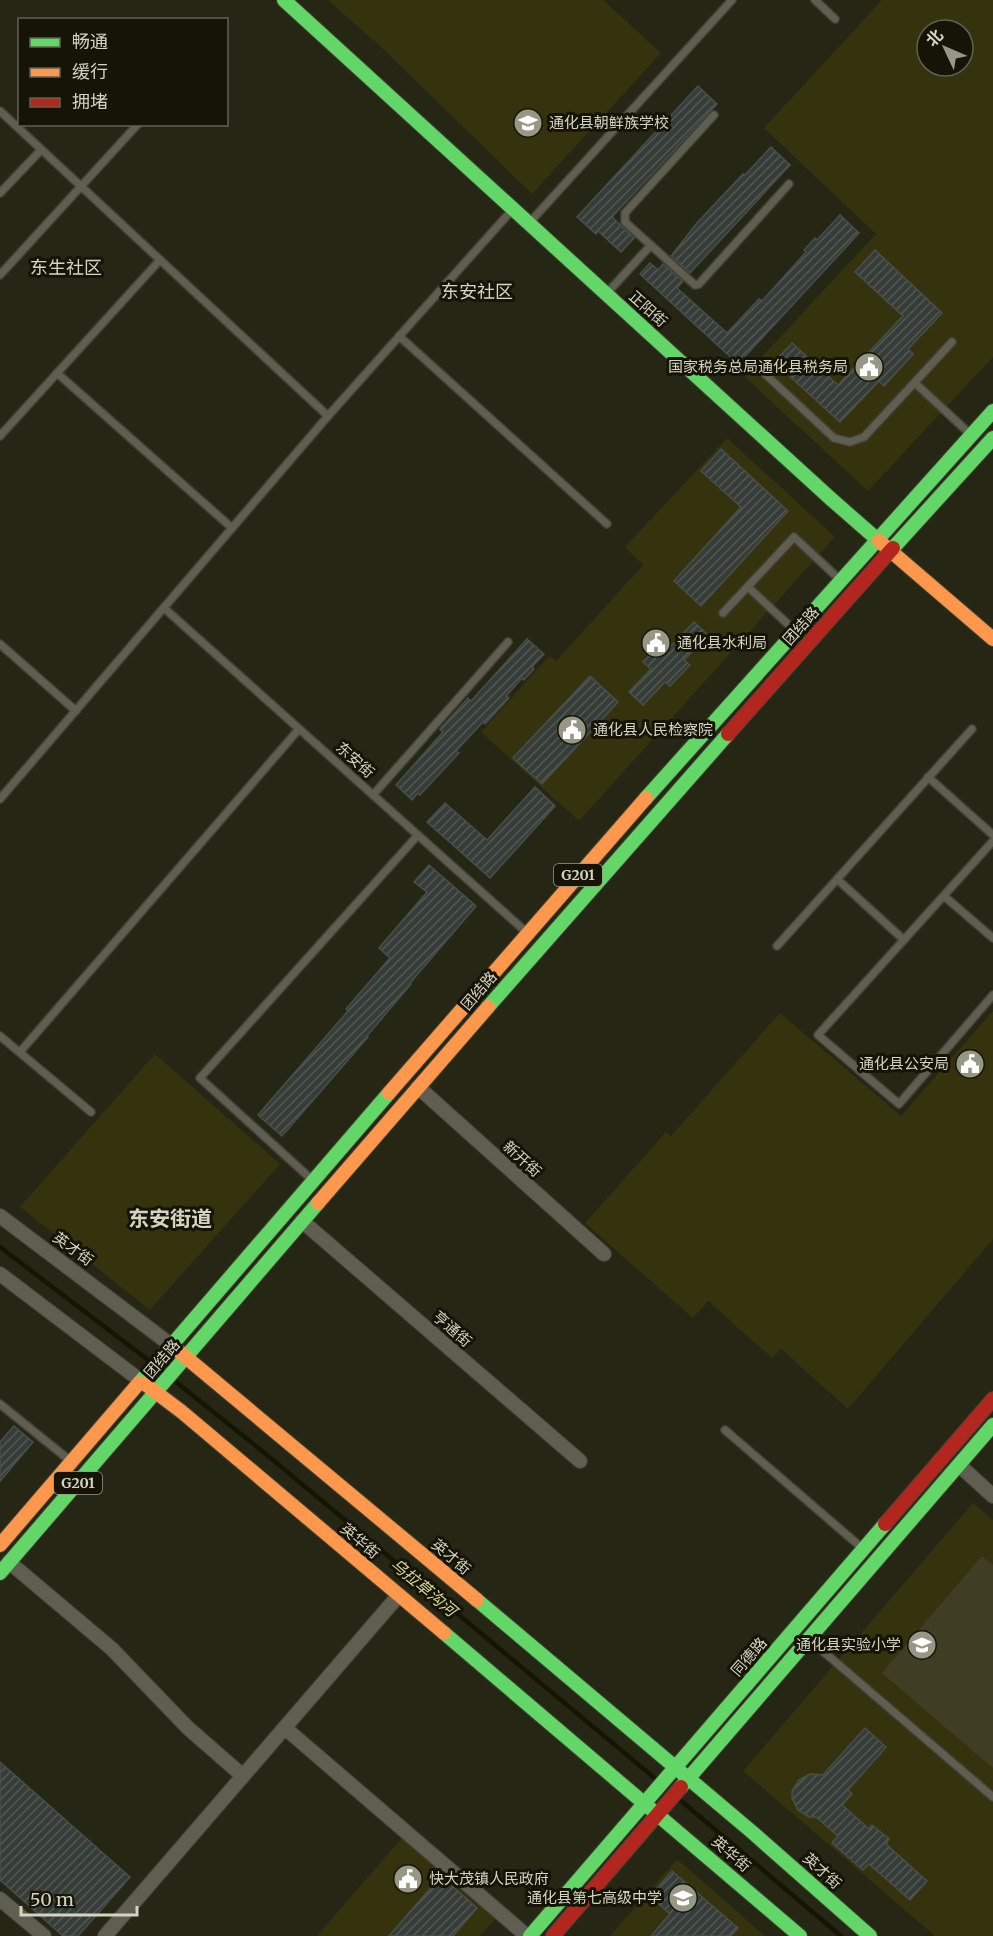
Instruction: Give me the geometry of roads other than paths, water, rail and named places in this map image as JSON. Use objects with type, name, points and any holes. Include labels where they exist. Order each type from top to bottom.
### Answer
[{"type":"main road","name":"正阳街","points":[[284,0],[606,294],[993,639]]},
{"type":"main road","name":"团结路","points":[[0,1545],[528,933],[795,630],[993,411]]},
{"type":"main road","name":"团结路","points":[[5,1568],[302,1221],[646,826],[993,438]]},
{"type":"main road","name":"英才街","points":[[171,1346],[685,1783],[870,1936]]},
{"type":"main road","name":"英华街","points":[[141,1381],[182,1412],[399,1595],[650,1797],[800,1936]]},
{"type":"main road","name":"同德路","points":[[528,1936],[993,1399]]},
{"type":"main road","points":[[553,1936],[993,1425]]},
{"type":"street","name":"新开街","points":[[418,1087],[604,1254]]},
{"type":"street","name":"英才街","points":[[0,1216],[171,1346]]},
{"type":"street","name":"亨通街","points":[[302,1221],[580,1461]]},
{"type":"street","name":"英华街","points":[[0,1274],[141,1381]]},
{"type":"street","points":[[958,1465],[993,1496]]},
{"type":"street","points":[[5,1568],[112,1649],[188,1728],[243,1776]]},
{"type":"street","points":[[105,1936],[399,1595]]},
{"type":"street","points":[[285,1728],[528,1936]]},
{"type":"street","points":[[0,1899],[44,1936]]},
{"type":"lane","points":[[529,223],[732,0]]},
{"type":"lane","points":[[814,0],[835,20]]},
{"type":"lane","points":[[0,111],[328,416]]},
{"type":"lane","points":[[714,116],[625,213],[625,222],[695,285],[699,284],[789,184]]},
{"type":"lane","points":[[0,275],[136,126]]},
{"type":"lane","points":[[0,193],[41,150]]},
{"type":"lane","points":[[0,800],[328,416],[513,208]]},
{"type":"lane","points":[[606,294],[651,245]]},
{"type":"lane","points":[[0,436],[160,260]]},
{"type":"lane","points":[[399,336],[607,524]]},
{"type":"lane","points":[[765,374],[834,438],[850,442],[864,437],[952,342]]},
{"type":"lane","points":[[57,373],[232,528]]},
{"type":"lane","points":[[915,383],[971,435]]},
{"type":"lane","points":[[723,613],[794,537],[840,580]]},
{"type":"lane","points":[[748,587],[795,630]]},
{"type":"lane","name":"东安街","points":[[164,608],[528,933]]},
{"type":"lane","points":[[373,795],[508,642]]},
{"type":"lane","points":[[0,644],[75,711]]},
{"type":"lane","points":[[20,1052],[299,729]]},
{"type":"lane","points":[[777,946],[972,729]]},
{"type":"lane","points":[[928,777],[993,836]]},
{"type":"lane","points":[[313,1181],[200,1078],[418,835]]},
{"type":"lane","points":[[993,841],[819,1035],[899,1104],[993,995]]},
{"type":"lane","points":[[837,879],[904,940]]},
{"type":"lane","points":[[944,896],[993,938]]},
{"type":"lane","points":[[0,1036],[91,1112]]},
{"type":"lane","points":[[0,1404],[71,1462]]},
{"type":"lane","points":[[726,1430],[863,1549]]},
{"type":"lane","points":[[809,1639],[993,1797]]},
{"type":"waterway","name":"乌拉草沟河","points":[[0,1247],[148,1360]]},
{"type":"waterway","name":"乌拉草沟河","points":[[176,1382],[657,1780]]},
{"type":"waterway","name":"乌拉草沟河","points":[[679,1799],[841,1936]]},
{"type":"place","name":"通化县朝鲜族学校","points":[[528,123]]},
{"type":"place","name":"国家税务总局通化县税务局","points":[[869,367]]},
{"type":"place","name":"通化县水利局","points":[[656,643]]},
{"type":"place","name":"通化县人民检察院","points":[[572,730]]},
{"type":"place","name":"通化县公安局","points":[[970,1064]]},
{"type":"place","name":"通化县实验小学","points":[[922,1645]]},
{"type":"place","name":"快大茂镇人民政府","points":[[408,1879]]},
{"type":"place","name":"通化县第七高级中学","points":[[683,1898]]},
{"type":"district","name":"东生社区","points":[[66,268]]},
{"type":"district","name":"东安社区","points":[[477,292]]},
{"type":"district","name":"东安街道","points":[[170,1219]]}]
